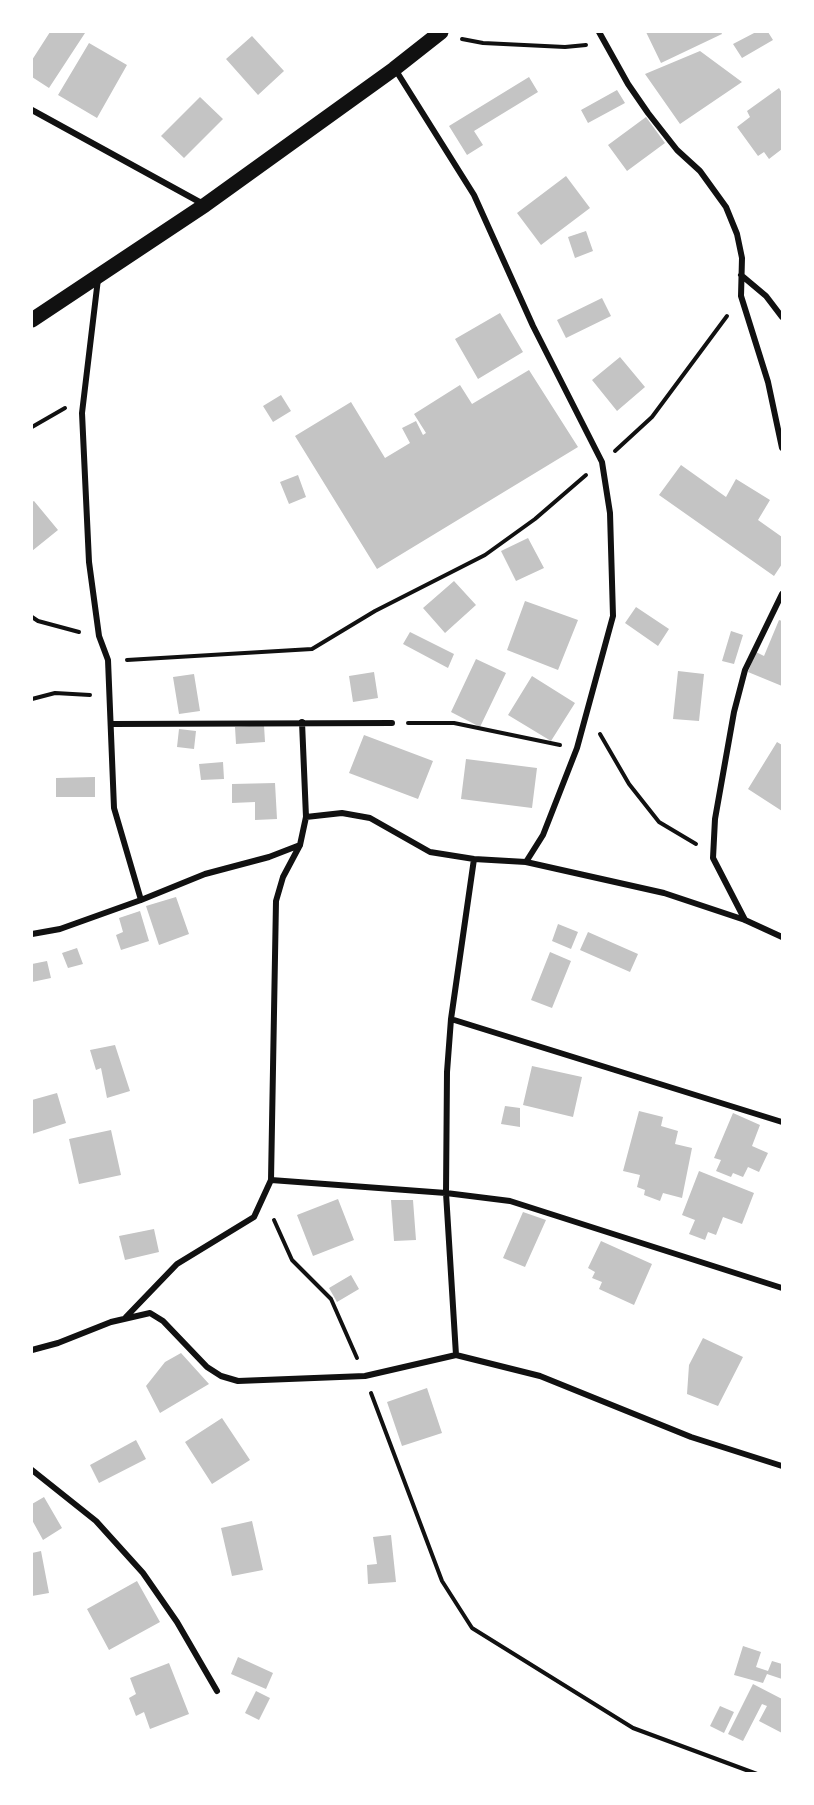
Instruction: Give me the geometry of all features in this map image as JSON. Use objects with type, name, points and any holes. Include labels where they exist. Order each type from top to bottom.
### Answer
[{"type":"main road","points":[[32,320],[98,279],[205,205],[394,69],[440,33]]},
{"type":"street","points":[[599,32],[648,113],[677,150],[700,171],[726,207],[737,234],[741,296],[768,382],[783,448]]},
{"type":"street","points":[[394,69],[474,195],[533,326],[602,462],[609,513],[613,616],[577,748],[543,835],[526,862]]},
{"type":"street","points":[[32,110],[205,205]]},
{"type":"street","points":[[741,275],[766,296],[783,317]]},
{"type":"street","points":[[98,279],[82,413],[89,562],[99,636],[108,660],[114,808],[141,900]]},
{"type":"street","points":[[745,920],[713,858],[715,819],[734,712],[745,670],[783,594]]},
{"type":"street","points":[[126,1317],[177,1264],[254,1217],[265,1198],[271,1180],[276,901],[283,877],[300,845],[306,818],[302,722]]},
{"type":"street","points":[[112,724],[392,723]]},
{"type":"street","points":[[306,818],[342,813],[370,819],[430,852],[474,859],[526,862],[664,893],[745,920],[783,937]]},
{"type":"street","points":[[32,934],[60,928],[141,900],[205,874],[269,857],[300,845]]},
{"type":"street","points":[[456,1355],[446,1193],[447,1072],[451,1019],[474,859]]},
{"type":"street","points":[[451,1019],[783,1122]]},
{"type":"street","points":[[271,1180],[446,1193],[510,1201],[783,1288]]},
{"type":"street","points":[[32,1350],[138,1314],[157,1316],[207,1367],[221,1376],[238,1381],[365,1376],[456,1355],[540,1376],[691,1437],[783,1466]]},
{"type":"street","points":[[32,1470],[96,1521],[143,1573],[177,1622],[217,1691]]},
{"type":"path","points":[[440,33],[483,43],[565,47],[605,43]]},
{"type":"path","points":[[108,660],[312,649],[375,611],[485,555],[535,519],[652,417],[741,296]]},
{"type":"path","points":[[32,427],[84,396]]},
{"type":"path","points":[[32,617],[38,621],[99,636]]},
{"type":"path","points":[[32,699],[55,693],[110,695]]},
{"type":"path","points":[[587,710],[629,784],[659,822],[692,840],[713,858]]},
{"type":"path","points":[[392,723],[454,723],[577,748]]},
{"type":"path","points":[[265,1198],[292,1260],[331,1299],[365,1376],[442,1581],[472,1628],[633,1728],[757,1773]]},
{"type":"building","points":[[50,32],[85,33],[49,88],[32,77],[32,60]]},
{"type":"building","points":[[646,32],[721,32],[722,34],[661,63]]},
{"type":"building","points":[[756,32],[768,32],[773,40],[742,58],[733,44]]},
{"type":"building","points":[[252,36],[284,71],[258,95],[226,59]]},
{"type":"building","points":[[89,43],[127,65],[97,118],[58,95]]},
{"type":"building","points":[[700,51],[742,82],[680,124],[645,74]]},
{"type":"building","points":[[529,77],[538,92],[474,131],[483,145],[467,155],[449,126]]},
{"type":"building","points":[[779,88],[782,93],[782,149],[769,159],[764,152],[758,156],[737,127],[750,117],[747,111]]},
{"type":"building","points":[[617,90],[625,103],[588,123],[581,110]]},
{"type":"building","points":[[200,97],[223,119],[184,158],[161,136]]},
{"type":"building","points":[[646,117],[665,143],[627,171],[608,145]]},
{"type":"building","points":[[566,176],[590,208],[541,245],[517,213]]},
{"type":"building","points":[[586,231],[593,251],[575,258],[568,237]]},
{"type":"building","points":[[602,298],[611,316],[566,338],[557,320]]},
{"type":"building","points":[[500,313],[523,352],[478,379],[455,339]]},
{"type":"building","points":[[620,357],[645,387],[617,411],[592,380]]},
{"type":"building","points":[[529,370],[578,447],[377,569],[295,436],[351,402],[385,458],[410,443],[402,428],[416,421],[423,435],[426,433],[414,414],[460,385],[472,404]]},
{"type":"building","points":[[281,395],[291,411],[273,422],[263,406]]},
{"type":"building","points":[[681,465],[726,497],[736,479],[770,500],[758,520],[782,537],[782,564],[774,576],[659,495]]},
{"type":"building","points":[[298,475],[306,497],[289,504],[280,482]]},
{"type":"building","points":[[34,501],[58,530],[32,551],[32,502]]},
{"type":"building","points":[[528,538],[544,568],[516,581],[501,551]]},
{"type":"building","points":[[454,581],[476,605],[445,633],[423,608]]},
{"type":"building","points":[[525,601],[578,620],[558,670],[507,650]]},
{"type":"building","points":[[636,607],[669,629],[658,646],[625,623]]},
{"type":"building","points":[[779,620],[782,621],[782,686],[748,672],[756,652],[764,656]]},
{"type":"building","points":[[731,631],[743,635],[734,664],[722,661]]},
{"type":"building","points":[[410,632],[454,654],[448,668],[403,644]]},
{"type":"building","points":[[476,659],[506,673],[480,727],[451,712]]},
{"type":"building","points":[[678,671],[704,674],[699,721],[673,719]]},
{"type":"building","points":[[374,672],[378,698],[353,702],[349,676]]},
{"type":"building","points":[[194,674],[200,711],[179,714],[173,677]]},
{"type":"building","points":[[532,676],[575,703],[551,741],[508,715]]},
{"type":"building","points":[[264,725],[265,742],[236,744],[235,727]]},
{"type":"building","points":[[179,729],[196,731],[194,749],[177,747]]},
{"type":"building","points":[[364,735],[433,761],[418,799],[349,773]]},
{"type":"building","points":[[777,742],[782,745],[782,811],[748,789]]},
{"type":"building","points":[[466,759],[537,768],[532,808],[461,799]]},
{"type":"building","points":[[223,762],[224,779],[201,780],[199,764]]},
{"type":"building","points":[[95,777],[95,797],[56,797],[56,778]]},
{"type":"building","points":[[275,783],[277,819],[255,820],[255,802],[232,803],[232,784]]},
{"type":"building","points":[[176,897],[189,934],[159,945],[146,906]]},
{"type":"building","points":[[140,911],[149,941],[121,950],[116,935],[123,932],[119,918]]},
{"type":"building","points":[[558,924],[578,932],[571,949],[552,941]]},
{"type":"building","points":[[588,932],[638,954],[630,972],[580,950]]},
{"type":"building","points":[[77,948],[83,964],[68,968],[62,953]]},
{"type":"building","points":[[550,952],[571,961],[552,1008],[531,1000]]},
{"type":"building","points":[[47,961],[51,978],[32,982],[32,964]]},
{"type":"building","points":[[115,1045],[130,1091],[107,1098],[101,1068],[96,1070],[90,1050]]},
{"type":"building","points":[[532,1066],[582,1077],[573,1117],[523,1105]]},
{"type":"building","points":[[57,1093],[66,1123],[32,1134],[32,1100]]},
{"type":"building","points":[[505,1106],[520,1108],[520,1127],[501,1124]]},
{"type":"building","points":[[639,1111],[663,1117],[661,1126],[678,1131],[675,1144],[692,1148],[682,1198],[663,1193],[660,1201],[644,1195],[645,1190],[637,1187],[640,1175],[623,1171]]},
{"type":"building","points":[[733,1113],[760,1125],[752,1146],[768,1153],[759,1172],[748,1167],[743,1177],[733,1173],[731,1177],[716,1171],[721,1160],[714,1158]]},
{"type":"building","points":[[111,1130],[121,1175],[79,1184],[69,1139]]},
{"type":"building","points":[[699,1171],[754,1193],[742,1224],[723,1217],[716,1235],[708,1232],[705,1240],[689,1234],[695,1220],[682,1215]]},
{"type":"building","points":[[338,1199],[354,1240],[313,1256],[297,1215]]},
{"type":"building","points":[[391,1200],[413,1200],[416,1240],[394,1241]]},
{"type":"building","points":[[523,1212],[546,1220],[525,1267],[503,1258]]},
{"type":"building","points":[[154,1229],[159,1252],[125,1260],[119,1236]]},
{"type":"building","points":[[601,1241],[652,1264],[634,1305],[599,1289],[602,1282],[592,1278],[595,1272],[588,1268]]},
{"type":"building","points":[[351,1275],[359,1289],[337,1302],[329,1288]]},
{"type":"building","points":[[703,1338],[743,1357],[718,1406],[687,1394],[689,1365]]},
{"type":"building","points":[[181,1353],[209,1384],[160,1413],[146,1386],[165,1362]]},
{"type":"building","points":[[427,1388],[442,1433],[402,1446],[387,1402]]},
{"type":"building","points":[[222,1418],[250,1460],[212,1484],[185,1442]]},
{"type":"building","points":[[136,1440],[146,1459],[99,1483],[90,1465]]},
{"type":"building","points":[[44,1497],[62,1528],[43,1540],[32,1520],[32,1504]]},
{"type":"building","points":[[252,1521],[263,1570],[232,1576],[221,1528]]},
{"type":"building","points":[[391,1535],[396,1582],[368,1584],[367,1565],[377,1564],[373,1537]]},
{"type":"building","points":[[41,1551],[49,1593],[32,1596],[32,1553]]},
{"type":"building","points":[[137,1581],[160,1622],[109,1650],[87,1609]]},
{"type":"building","points":[[743,1646],[761,1652],[756,1667],[768,1671],[772,1661],[782,1664],[782,1679],[767,1674],[763,1683],[734,1675]]},
{"type":"building","points":[[238,1657],[273,1673],[266,1689],[231,1674]]},
{"type":"building","points":[[169,1663],[189,1714],[150,1729],[144,1712],[136,1716],[129,1698],[136,1694],[130,1678]]},
{"type":"building","points":[[753,1684],[782,1699],[782,1733],[759,1721],[767,1706],[762,1704],[743,1741],[728,1734]]},
{"type":"building","points":[[256,1691],[270,1698],[259,1720],[245,1713]]},
{"type":"building","points":[[720,1706],[734,1712],[724,1733],[710,1726]]}]
